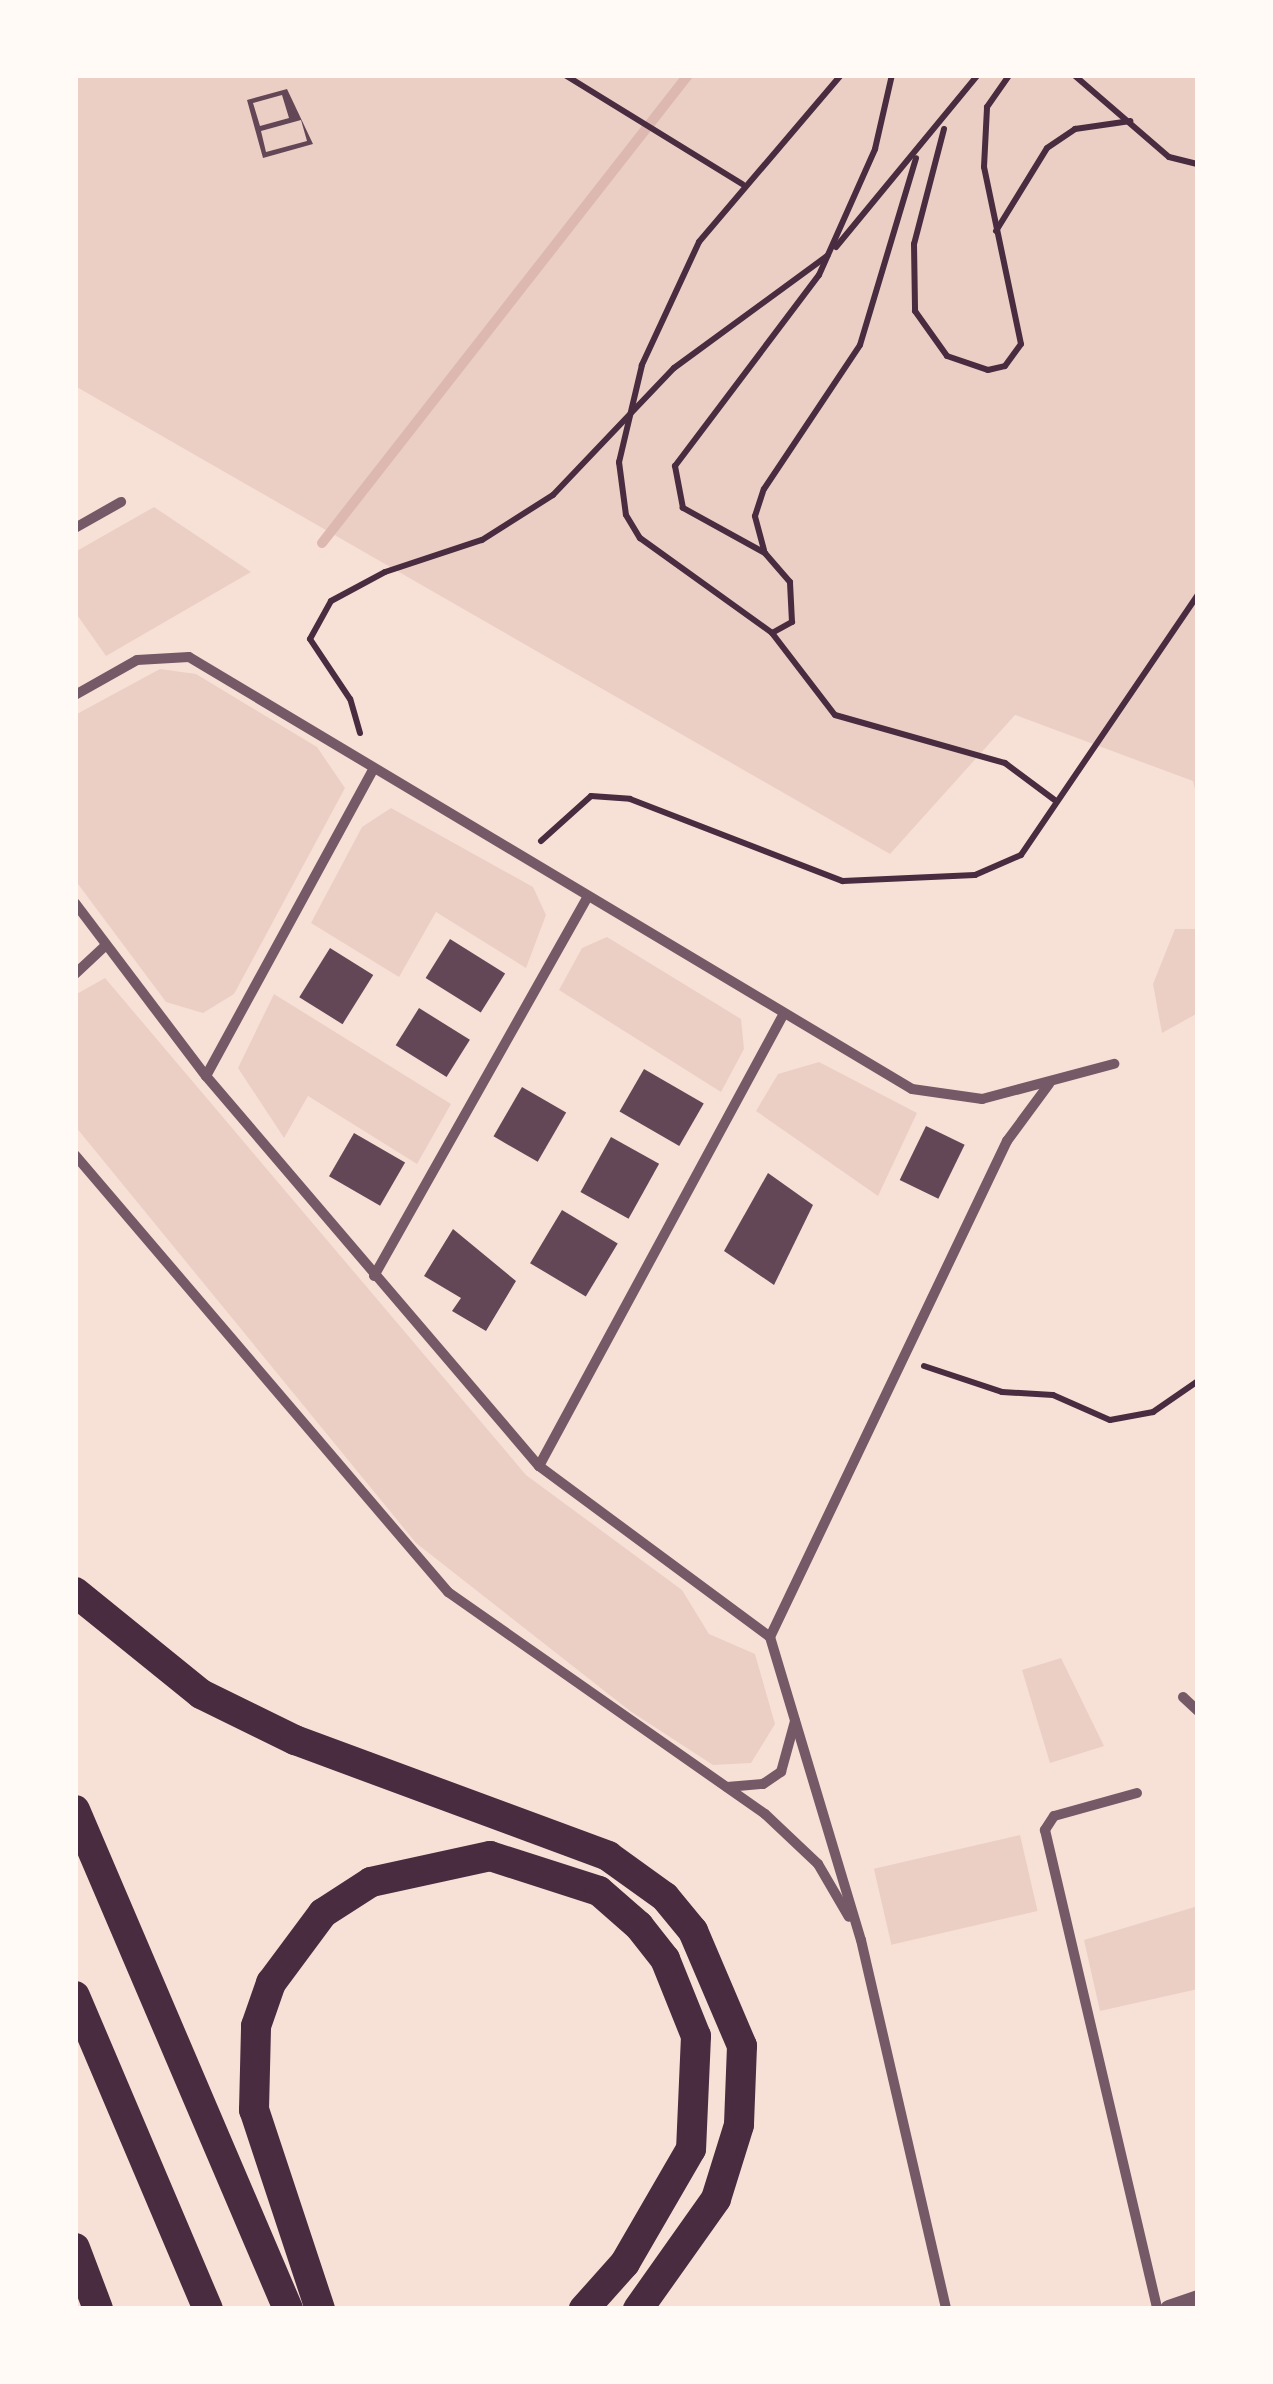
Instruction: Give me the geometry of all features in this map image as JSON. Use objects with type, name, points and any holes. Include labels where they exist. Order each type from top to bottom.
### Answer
[{"type":"highway","points":[[75,1592],[201,1694],[295,1740],[608,1856],[666,1897],[693,1930],[742,2046],[739,2125],[716,2199],[638,2309]]},
{"type":"highway","points":[[75,1810],[288,2309]]},
{"type":"highway","points":[[320,2309],[254,2110],[256,2026],[270,1983],[324,1913],[370,1882],[490,1856],[599,1892],[639,1926],[664,1958],[696,2036],[691,2149],[625,2263],[584,2309]]},
{"type":"highway","points":[[75,1996],[208,2309]]},
{"type":"highway","points":[[75,2248],[98,2309]]},
{"type":"street","points":[[75,528],[121,502]]},
{"type":"street","points":[[75,695],[138,660],[190,657],[782,1017],[912,1089],[982,1099],[1114,1064]]},
{"type":"street","points":[[206,1076],[373,770]]},
{"type":"street","points":[[374,1276],[586,899]]},
{"type":"street","points":[[75,904],[206,1076],[539,1466],[770,1637],[792,1695],[861,1940],[946,2309]]},
{"type":"street","points":[[75,974],[106,945]]},
{"type":"street","points":[[539,1466],[782,1017]]},
{"type":"street","points":[[770,1637],[1022,1113],[1049,1084]]},
{"type":"street","points":[[75,1155],[448,1592],[722,1786],[818,1864],[861,1940]]},
{"type":"street","points":[[722,1786],[742,1790],[781,1772],[796,1730],[792,1695]]},
{"type":"street","points":[[1183,1697],[1198,1711]]},
{"type":"street","points":[[1137,1793],[1054,1816],[1045,1830],[1157,2309]]},
{"type":"street","points":[[1168,2309],[1198,2298]]},
{"type":"path","points":[[566,75],[742,184]]},
{"type":"path","points":[[842,75],[742,184],[676,286],[628,419],[619,489],[640,538],[772,632],[786,664],[835,715],[1004,763],[1056,801]]},
{"type":"path","points":[[356,760],[361,724],[310,639],[331,601],[411,564],[482,540],[529,512],[628,419],[674,368],[831,252],[876,148],[892,75]]},
{"type":"path","points":[[772,632],[797,609],[790,582],[765,552],[683,508],[674,466],[831,252],[946,123],[978,75]]},
{"type":"path","points":[[946,123],[914,244],[913,296],[927,336],[948,356],[988,370],[1005,366],[1020,344],[995,234],[984,134],[993,92],[1009,75]]},
{"type":"path","points":[[1074,75],[1169,157],[1198,164]]},
{"type":"path","points":[[995,234],[1021,177],[1047,148],[1074,130],[1130,121]]},
{"type":"path","points":[[765,552],[756,516],[764,489],[860,345],[917,157]]},
{"type":"path","points":[[524,861],[591,796],[630,799],[842,881],[942,882],[1021,855],[1198,595]]},
{"type":"path","points":[[905,1356],[965,1383],[1053,1395],[1110,1420],[1153,1412],[1198,1381]]},
{"type":"shaded area","points":[[75,75],[1198,75],[1198,801],[1193,781],[1015,715],[890,854],[75,386]]},
{"type":"shaded area","points":[[154,507],[251,572],[106,656],[75,612],[75,552]]},
{"type":"shaded area","points":[[160,669],[196,674],[317,747],[345,788],[234,994],[203,1013],[166,1002],[75,880],[75,715]]},
{"type":"shaded area","points":[[391,808],[533,887],[546,915],[526,968],[436,912],[399,977],[311,923],[362,827]]},
{"type":"shaded area","points":[[1175,929],[1198,929],[1198,1013],[1162,1033],[1153,984]]},
{"type":"shaded area","points":[[607,937],[741,1019],[744,1049],[721,1092],[559,990],[582,948]]},
{"type":"shaded area","points":[[105,978],[526,1475],[682,1590],[709,1634],[755,1654],[775,1724],[751,1763],[713,1765],[630,1711],[416,1543],[75,1126],[75,995]]},
{"type":"shaded area","points":[[274,994],[451,1104],[417,1164],[308,1096],[284,1138],[238,1068]]},
{"type":"shaded area","points":[[819,1062],[917,1113],[878,1196],[756,1111],[778,1074]]},
{"type":"shaded area","points":[[1061,1658],[1104,1746],[1050,1763],[1022,1670]]},
{"type":"shaded area","points":[[1020,1835],[1038,1911],[891,1945],[874,1869]]},
{"type":"shaded area","points":[[1198,1906],[1198,1989],[1100,2011],[1084,1940]]},
{"type":"building","points":[[287,89],[313,144],[263,158],[247,100]],"holes":[[[282,95],[289,118],[260,126],[253,103]],[[301,120],[307,141],[266,152],[261,131]]]},
{"type":"building","points":[[450,939],[505,973],[481,1012],[426,978]]},
{"type":"building","points":[[330,948],[373,975],[343,1024],[299,997]]},
{"type":"building","points":[[419,1008],[470,1040],[447,1077],[396,1045]]},
{"type":"building","points":[[644,1069],[704,1104],[679,1146],[620,1111]]},
{"type":"building","points":[[522,1087],[566,1112],[538,1162],[494,1136]]},
{"type":"building","points":[[926,1126],[965,1145],[938,1199],[900,1180]]},
{"type":"building","points":[[354,1133],[405,1162],[380,1206],[329,1176]]},
{"type":"building","points":[[611,1137],[659,1164],[629,1219],[580,1192]]},
{"type":"building","points":[[768,1173],[813,1205],[774,1285],[724,1251]]},
{"type":"building","points":[[562,1210],[618,1243],[586,1297],[530,1263]]},
{"type":"building","points":[[453,1229],[516,1281],[486,1331],[452,1311],[461,1298],[424,1276]]},
{"type":"waterway","points":[[322,543],[688,75]]}]
